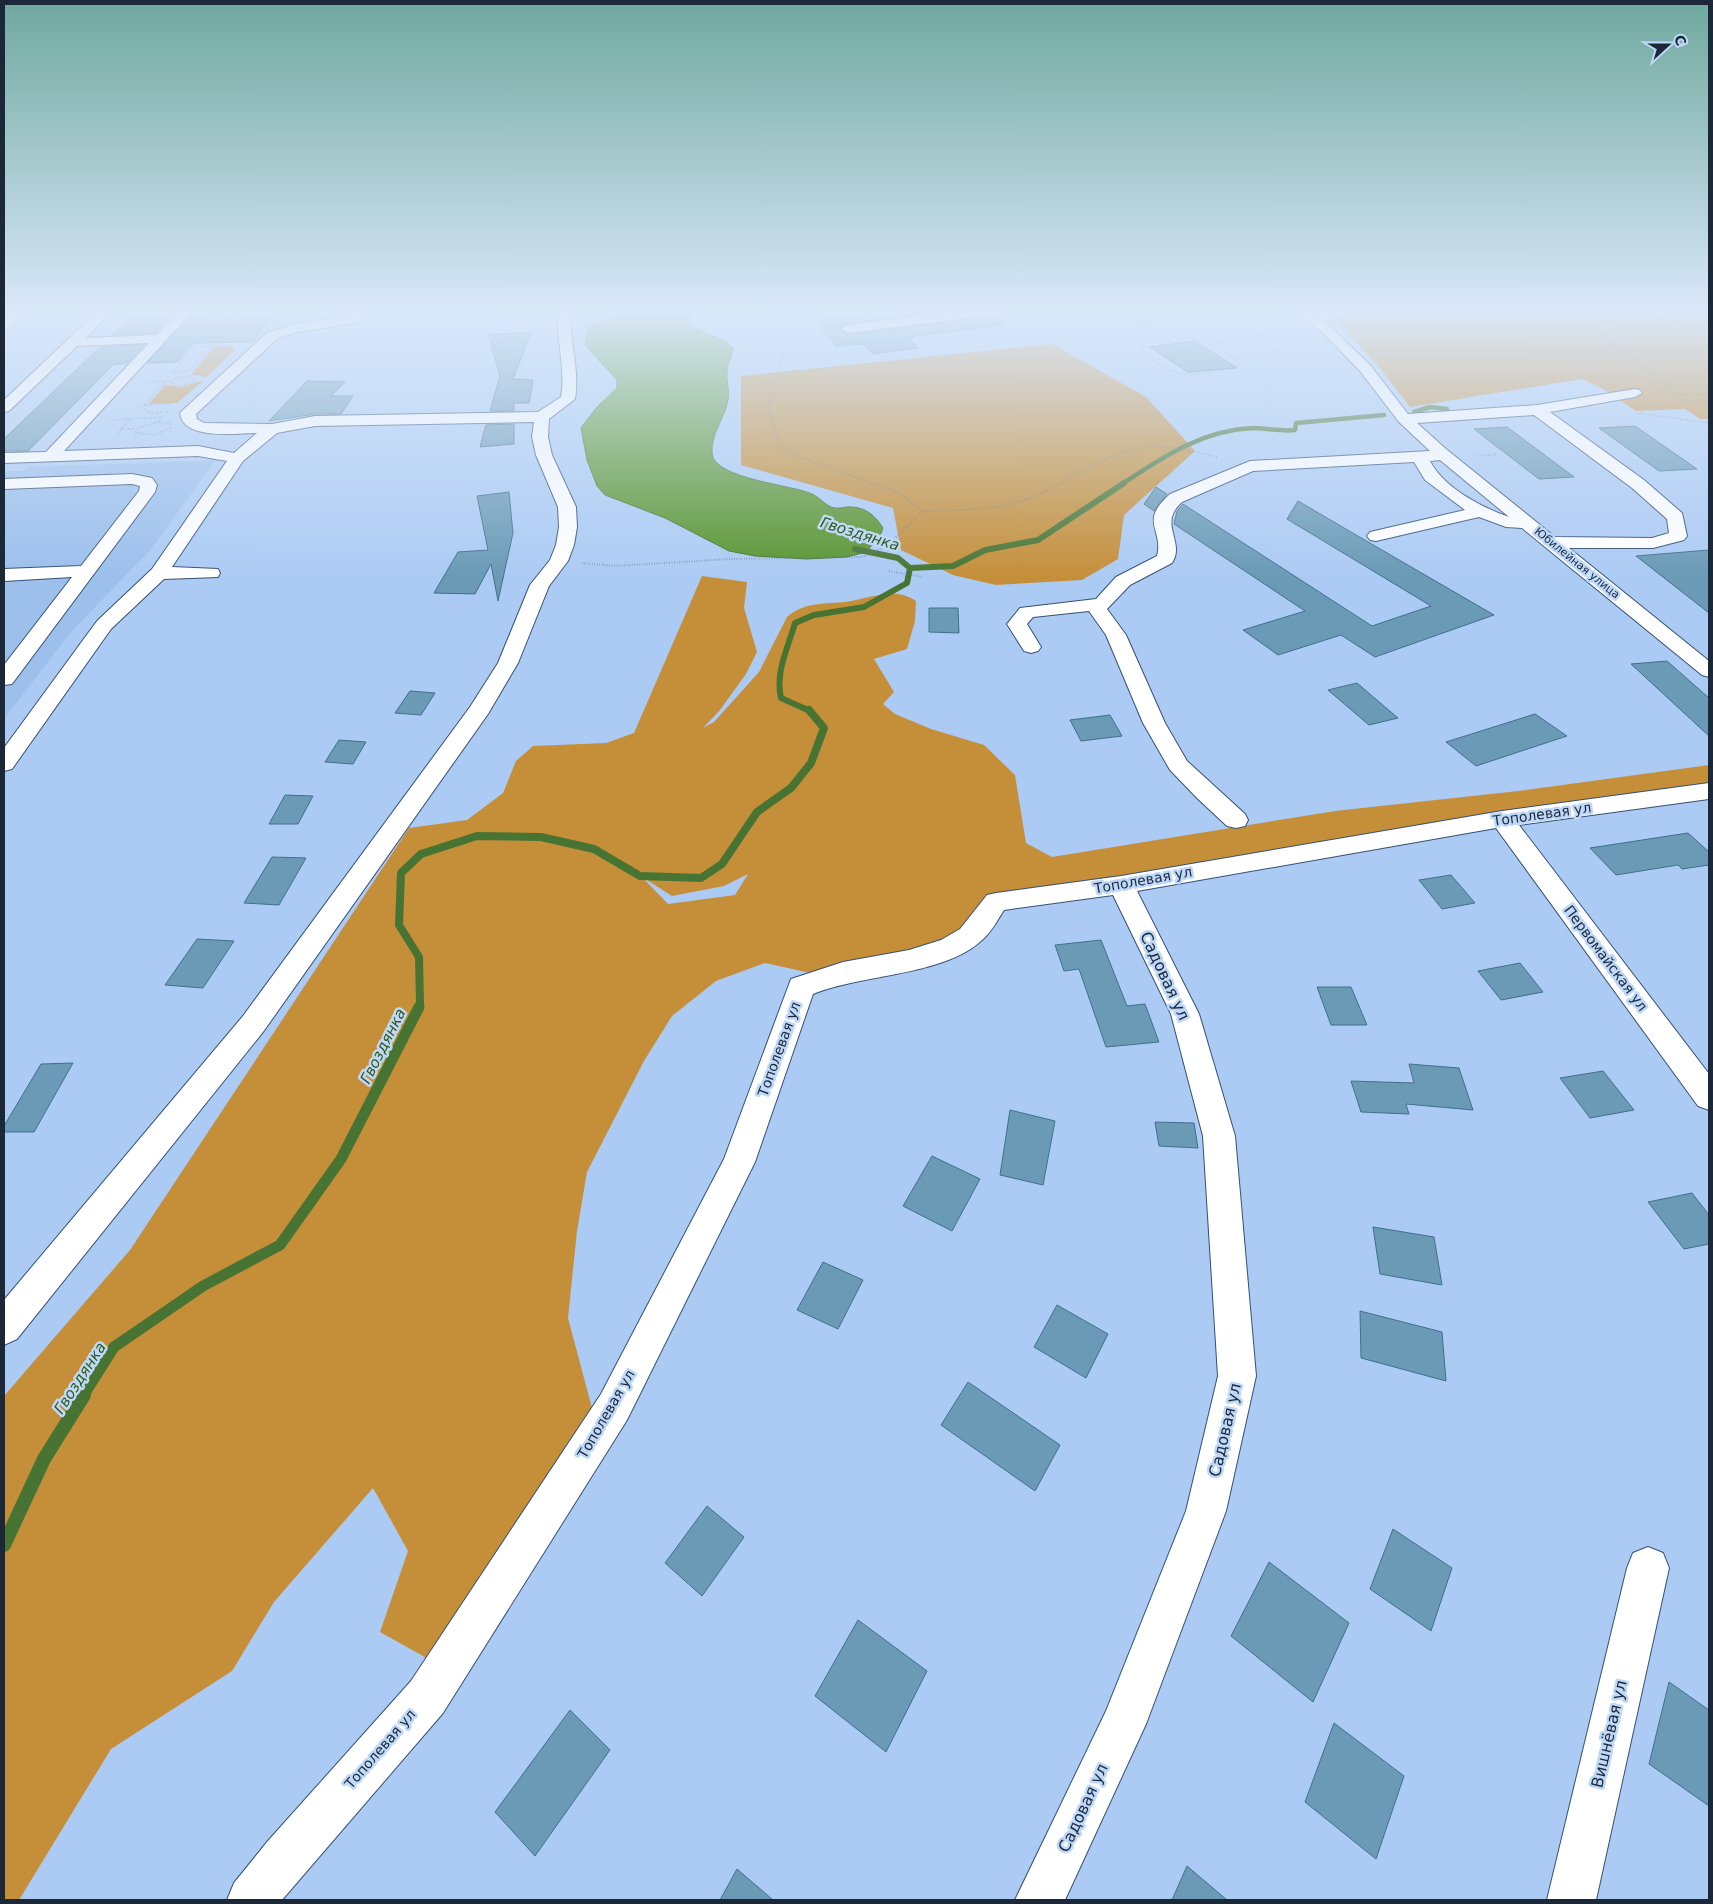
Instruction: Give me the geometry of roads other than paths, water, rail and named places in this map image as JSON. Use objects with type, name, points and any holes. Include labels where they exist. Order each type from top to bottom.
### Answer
[{"type":"street","points":[[4,408],[14,399]]},
{"type":"street","points":[[50,457],[105,399]]},
{"type":"street","points":[[202,399],[188,412],[188,418],[192,423],[201,428],[229,430],[272,429],[315,421],[542,417],[568,399]]},
{"type":"street","name":"Юбилейная улица","points":[[1388,399],[1404,419],[1443,454],[1709,671]]},
{"type":"street","points":[[1404,419],[1537,410],[1610,399]]},
{"type":"street","points":[[1537,410],[1638,484],[1676,517],[1678,536],[1653,543],[1551,542]]},
{"type":"street","points":[[4,1327],[253,1024],[480,709],[508,663],[540,585],[559,561],[568,527],[567,507],[544,455],[540,437],[542,417]]},
{"type":"street","points":[[4,764],[104,625],[159,573],[237,458],[272,429]]},
{"type":"street","points":[[198,451],[229,430]]},
{"type":"street","points":[[5,459],[198,451],[237,458]]},
{"type":"street","points":[[1031,648],[1017,624],[1027,612],[1102,604],[1123,581],[1165,559],[1167,551],[1161,520],[1166,507],[1176,498],[1250,466],[1443,454]]},
{"type":"street","points":[[1419,455],[1430,474],[1467,503],[1507,523],[1531,526]]},
{"type":"street","points":[[4,484],[132,479],[146,482],[149,485],[147,492],[4,679]]},
{"type":"street","points":[[1376,536],[1483,511]]},
{"type":"street","points":[[4,575],[86,571]]},
{"type":"street","points":[[159,573],[211,573]]},
{"type":"street","points":[[1094,605],[1116,635],[1154,723],[1178,766],[1236,820]]},
{"type":"street","name":"Тополевая ул","points":[[251,1900],[284,1859],[426,1697],[614,1407],[739,1162],[801,987],[824,976],[934,955],[971,935],[996,902],[1121,885],[1502,819],[1709,791]]},
{"type":"street","name":"Первомайская ул","points":[[1502,819],[1709,1097]]},
{"type":"street","name":"Садовая ул","points":[[1040,1900],[1123,1724],[1206,1511],[1237,1376],[1218,1136],[1185,1014],[1121,885]]},
{"type":"street","name":"Вишнёвая ул","points":[[1571,1900],[1648,1568]]},
{"type":"water","points":[[606,399],[728,399],[713,440],[712,454],[716,463],[726,470],[740,475],[812,494],[831,507],[852,507],[868,512],[883,528],[880,536],[866,552],[847,557],[807,559],[755,556],[729,551],[665,518],[605,495],[597,486],[587,460],[581,428]]},
{"type":"waterway","points":[[1414,412],[1430,407],[1447,409]]},
{"type":"waterway","points":[[1122,484],[1168,455],[1200,439],[1217,434],[1253,428],[1284,431],[1295,430],[1296,423],[1384,415]]},
{"type":"waterway","points":[[910,568],[953,566],[985,550],[1038,540],[1124,483]]},
{"type":"waterway","name":"Гвоздянка","points":[[855,549],[898,558],[910,568]]},
{"type":"waterway","name":"Гвоздянка","points":[[810,711],[781,698],[781,669],[795,623],[814,615],[864,607],[907,583],[910,568]]},
{"type":"waterway","name":"Гвоздянка","points":[[418,1008],[420,1004],[419,957],[399,925],[401,873],[421,854],[477,836],[541,837],[594,849],[640,876],[701,878],[722,864],[757,812],[791,788],[811,763],[824,728],[810,711]]},
{"type":"waterway","name":"Гвоздянка","points":[[83,1396],[114,1347],[203,1286],[280,1245],[341,1159],[419,1007]]},
{"type":"waterway","name":"Гвоздянка","points":[[4,1545],[44,1459],[84,1395]]}]
